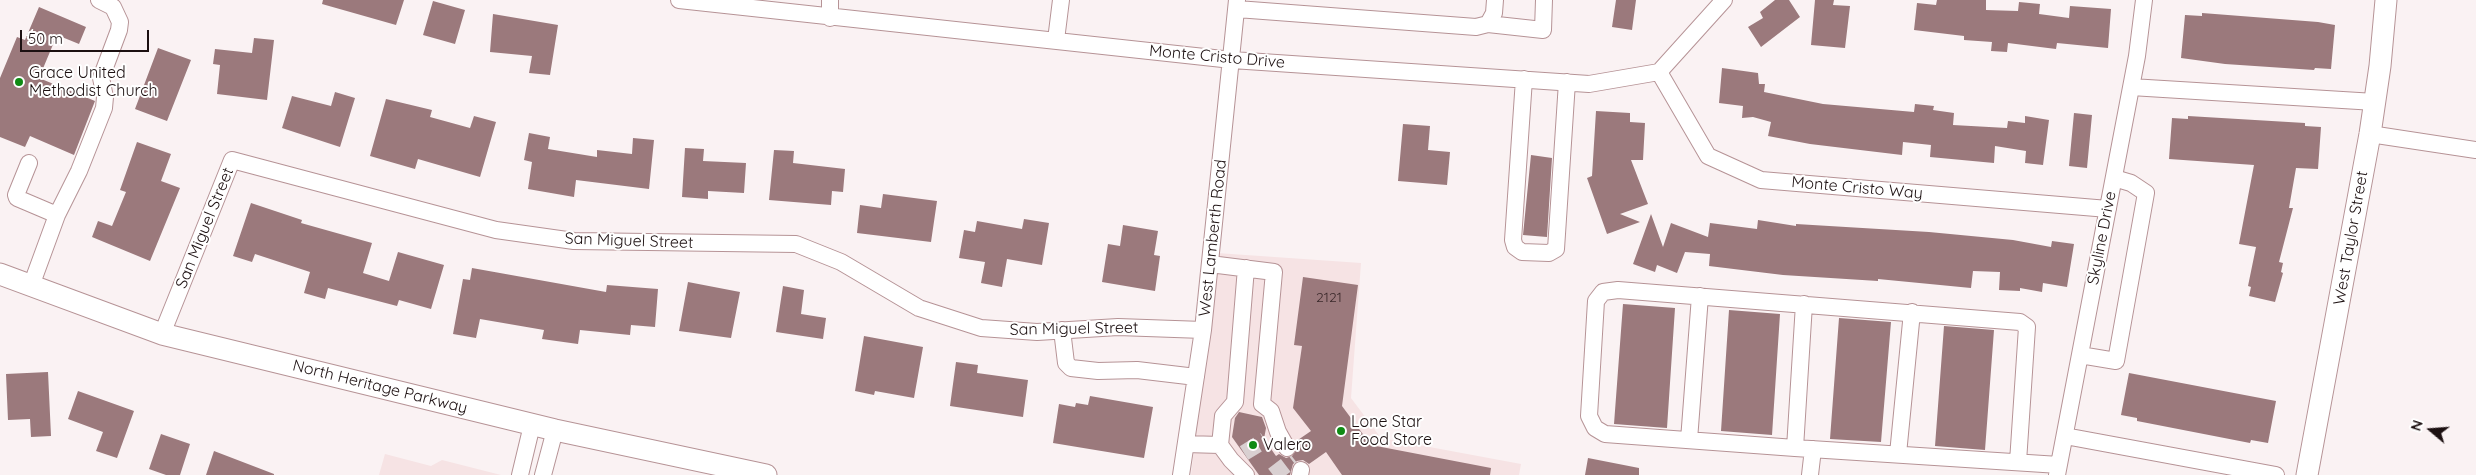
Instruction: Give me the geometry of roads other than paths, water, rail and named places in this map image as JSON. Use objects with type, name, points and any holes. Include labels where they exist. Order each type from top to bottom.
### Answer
[{"type":"main road","name":"West Taylor Street","points":[[2307,475],[2370,134],[2386,0]]},
{"type":"main road","name":"North Heritage Parkway","points":[[0,274],[162,334],[532,425],[766,475]]},
{"type":"street","points":[[31,286],[57,215],[80,171],[104,108],[106,97],[101,78],[119,30],[120,22],[113,7],[99,0]]},
{"type":"street","name":"Monte Cristo Drive","points":[[679,0],[830,18],[1056,40],[1232,60],[1590,84],[1659,72]]},
{"type":"street","points":[[830,0],[830,18]]},
{"type":"street","points":[[1056,40],[1061,0]]},
{"type":"street","points":[[1488,24],[1494,13],[1496,0]]},
{"type":"street","points":[[1237,4],[1476,27],[1488,24],[1543,30],[1544,0]]},
{"type":"street","points":[[1659,72],[1724,0]]},
{"type":"street","name":"Skyline Drive","points":[[2058,470],[2131,87],[2144,0]]},
{"type":"street","name":"West Lamberth Road","points":[[1181,475],[1203,330],[1237,4]]},
{"type":"street","name":"Monte Cristo Way","points":[[1659,72],[1708,156],[1761,180],[2108,209]]},
{"type":"street","points":[[1524,79],[1513,240],[1515,247],[1522,252],[1549,253],[1556,249],[1567,82]]},
{"type":"street","points":[[2131,87],[2375,102]]},
{"type":"street","points":[[2370,134],[2476,150],[2476,146]]},
{"type":"street","name":"San Miguel Street","points":[[162,334],[232,160],[496,230],[574,241],[796,244],[841,262],[919,308],[981,328],[1037,332],[1118,327],[1203,330]]},
{"type":"street","points":[[29,163],[16,198],[57,215]]},
{"type":"street","points":[[2080,356],[2116,361],[2146,193],[2131,183],[2114,178]]},
{"type":"street","points":[[1210,264],[1274,272],[1262,404]]},
{"type":"street","points":[[1220,445],[1223,416],[1235,402],[1246,268]]},
{"type":"street","points":[[2018,462],[2027,327],[2020,322],[1618,290],[1603,292],[1596,301],[1589,416],[1595,428],[1605,434],[2018,462],[2058,470]]},
{"type":"street","points":[[1689,440],[1700,296]]},
{"type":"street","points":[[1795,448],[1804,304]]},
{"type":"street","points":[[1898,454],[1912,312]]},
{"type":"street","points":[[1062,330],[1066,363],[1071,368],[1098,371],[1137,370],[1196,377]]},
{"type":"street","points":[[1235,402],[1262,404],[1271,411],[1272,436],[1287,448]]},
{"type":"street","points":[[520,475],[532,425]]},
{"type":"street","points":[[544,475],[555,430]]},
{"type":"street","points":[[2065,436],[2276,475]]},
{"type":"street","points":[[1186,444],[1220,445],[1237,457],[1246,475]]},
{"type":"street","points":[[1810,475],[1813,449]]},
{"type":"tunnel","points":[[1244,453],[1265,440]]},
{"type":"tunnel","points":[[1273,475],[1294,459]]},
{"type":"place","name":"Grace United Methodist Church","points":[[19,82]]},
{"type":"place","name":"Lone Star Food Store","points":[[1341,431]]},
{"type":"place","name":"Valero","points":[[1253,445]]}]
